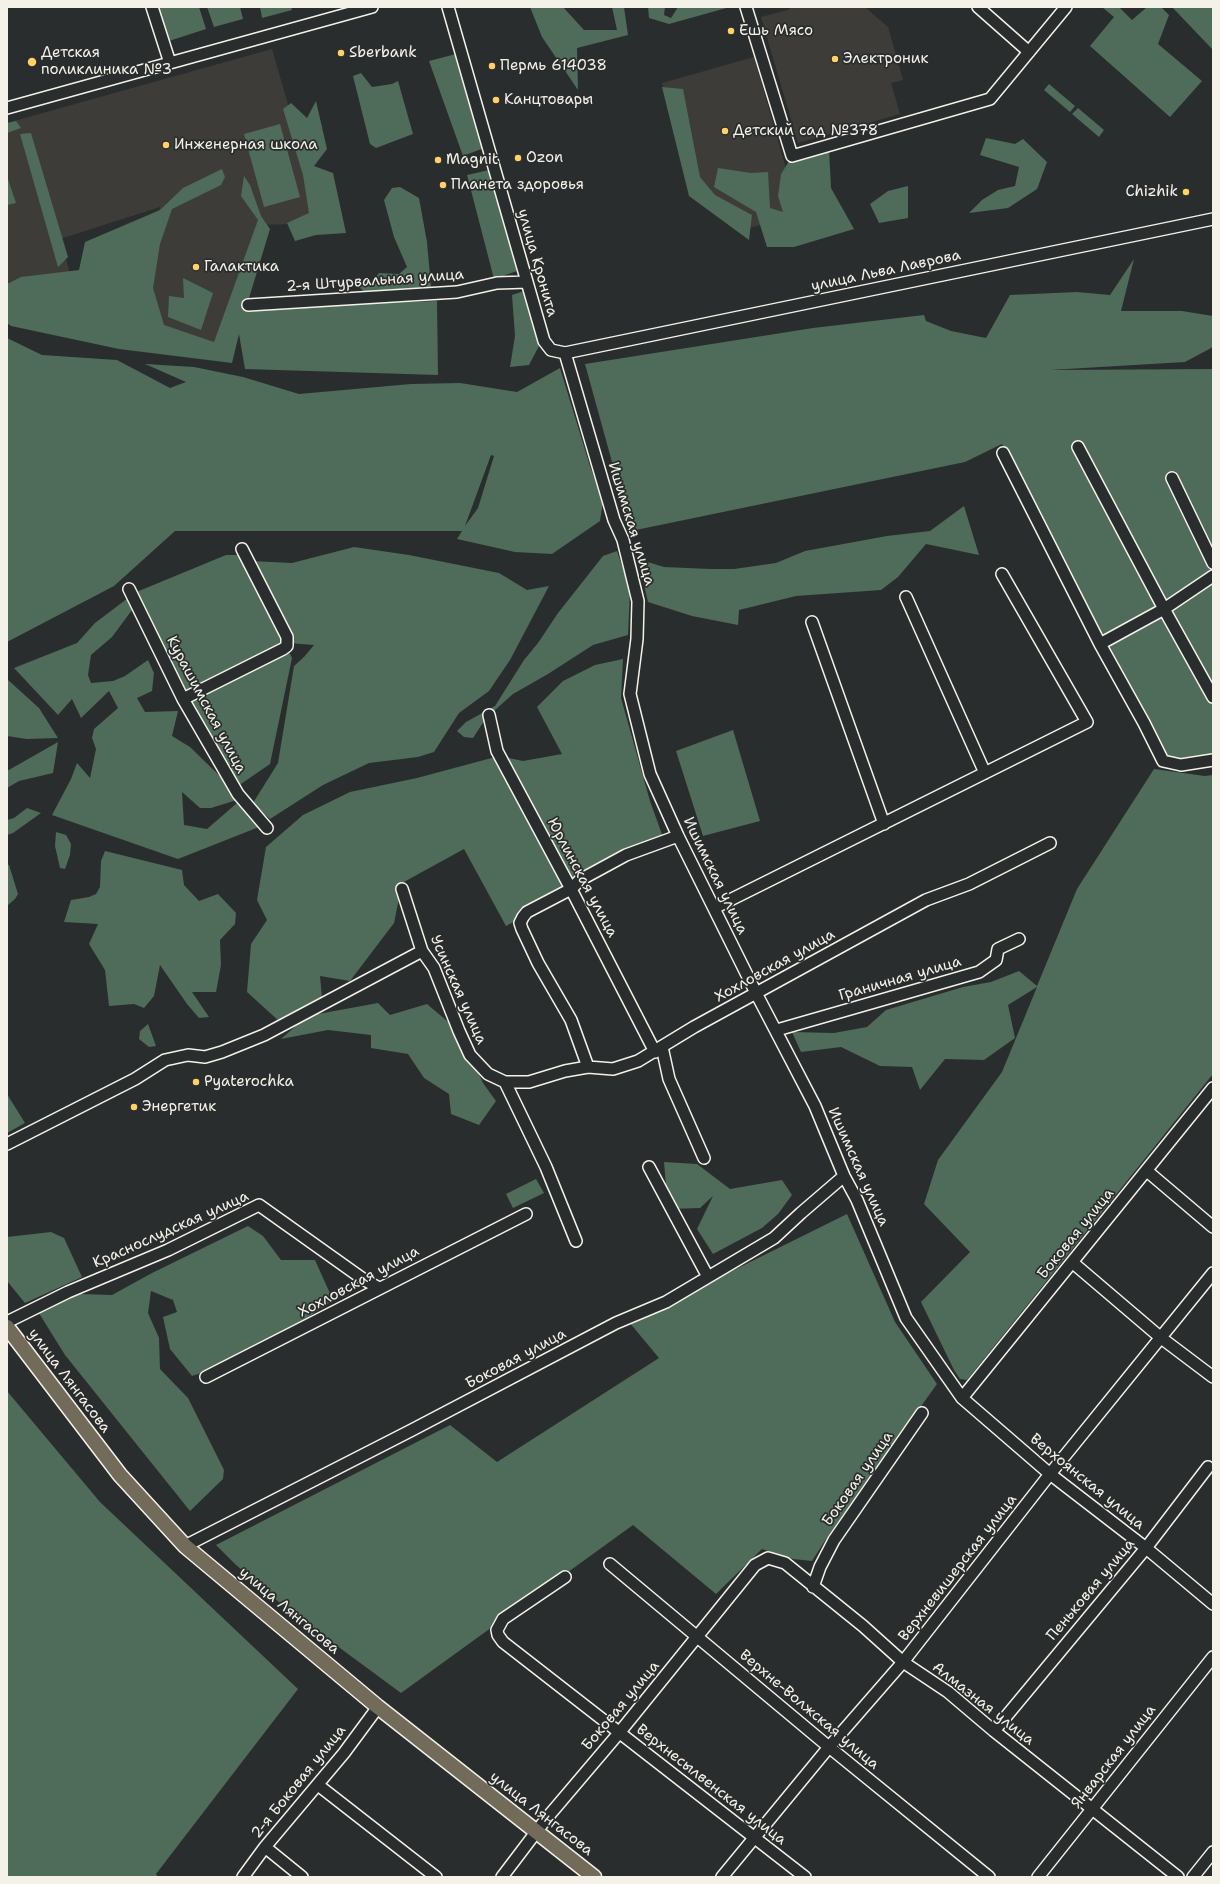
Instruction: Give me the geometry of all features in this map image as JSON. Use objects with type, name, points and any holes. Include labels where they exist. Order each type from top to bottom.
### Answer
[{"type":"main road","name":"улица Лянгасова","points":[[7,1327],[120,1475],[185,1546],[378,1707],[594,1877]]},
{"type":"street","points":[[152,7],[170,63]]},
{"type":"street","points":[[7,108],[372,7]]},
{"type":"street","name":"улица Кронита","points":[[448,7],[544,341],[551,350],[565,353]]},
{"type":"street","points":[[746,7],[792,156],[990,99],[1066,7]]},
{"type":"street","points":[[978,7],[1029,52]]},
{"type":"street","name":"улица Льва Лаврова","points":[[565,353],[1213,219]]},
{"type":"street","name":"2-я Штурвальная улица","points":[[248,305],[457,292],[498,283],[527,282]]},
{"type":"street","name":"Ишимская улица","points":[[565,353],[614,520],[623,540],[638,602],[637,640],[630,694],[650,774],[678,836],[756,994],[777,1030],[815,1106],[844,1176],[857,1200],[906,1318],[947,1378]]},
{"type":"street","points":[[1078,447],[1164,609],[1213,697]]},
{"type":"street","points":[[1003,452],[1100,644],[1144,723],[1163,761],[1181,765],[1213,760]]},
{"type":"street","points":[[1172,478],[1213,563]]},
{"type":"street","points":[[183,699],[283,649],[288,642],[287,637],[242,549]]},
{"type":"street","points":[[714,908],[1087,722],[1002,574]]},
{"type":"street","points":[[1100,644],[1164,609],[1213,576]]},
{"type":"street","name":"Курашимская улица","points":[[129,589],[183,699],[238,794],[267,828]]},
{"type":"street","points":[[906,597],[985,773]]},
{"type":"street","points":[[812,622],[884,824]]},
{"type":"street","name":"Юрлинская улица","points":[[489,715],[497,751],[659,1049],[669,1080],[704,1158]]},
{"type":"street","points":[[588,1067],[571,1020],[538,963],[520,923],[527,912],[571,889],[580,880],[626,855],[678,836]]},
{"type":"street","name":"Хохловская улица","points":[[505,1082],[529,1082],[564,1071],[588,1067],[613,1069],[638,1061],[694,1027],[926,900],[969,884],[1050,843]]},
{"type":"street","name":"Усинская улица","points":[[402,889],[422,951],[434,968],[470,1055],[488,1074],[505,1082]]},
{"type":"street","name":"Граничная улица","points":[[777,1030],[979,972],[996,960],[998,949],[1020,939]]},
{"type":"street","points":[[7,1144],[135,1079],[165,1060],[188,1055],[205,1057],[222,1052],[264,1035],[422,951]]},
{"type":"street","points":[[505,1082],[546,1167],[576,1241]]},
{"type":"street","name":"Боковая улица","points":[[962,1398],[1213,1088]]},
{"type":"street","points":[[649,1167],[708,1277]]},
{"type":"street","points":[[1147,1171],[1213,1227]]},
{"type":"street","name":"Боковая улица","points":[[185,1546],[412,1430],[616,1323],[666,1302],[774,1238],[801,1212],[844,1176]]},
{"type":"street","name":"Краснослудская улица","points":[[7,1322],[68,1292],[168,1250],[260,1205],[362,1279],[378,1288]]},
{"type":"street","name":"Хохловская улица","points":[[206,1378],[378,1288],[526,1214]]},
{"type":"street","points":[[1072,1262],[1160,1337],[1213,1378]]},
{"type":"street","name":"Верхневишерская улица","points":[[722,1877],[754,1836],[903,1662],[1050,1474],[1213,1273]]},
{"type":"street","name":"Верхоянская улица","points":[[947,1378],[962,1398],[1050,1474],[1146,1548],[1213,1604]]},
{"type":"street","name":"Боковая улица","points":[[813,1587],[820,1567],[834,1540],[922,1413]]},
{"type":"street","name":"Пеньковая улица","points":[[994,1731],[1146,1548],[1208,1467]]},
{"type":"street","name":"Боковая улица","points":[[502,1877],[536,1831],[619,1733],[755,1565],[768,1558]]},
{"type":"street","name":"Алмазная улица","points":[[768,1558],[785,1563],[813,1587],[864,1626],[903,1662],[948,1692],[994,1731],[1178,1877]]},
{"type":"street","name":"Верхне-Волжская улица","points":[[610,1564],[829,1747],[989,1877]]},
{"type":"street","name":"Верхнесылвенская улица","points":[[565,1577],[503,1619],[497,1630],[498,1635],[503,1642],[805,1877]]},
{"type":"street","name":"Январская улица","points":[[1038,1877],[1213,1657]]},
{"type":"street","name":"2-я Боковая улица","points":[[243,1877],[265,1847],[318,1785],[378,1707]]},
{"type":"street","points":[[318,1785],[436,1877]]},
{"type":"street","points":[[265,1847],[302,1877]]},
{"type":"street","points":[[1193,1877],[1213,1852]]},
{"type":"shaded area","name":"Электроник","points":[[791,7],[865,7],[888,27],[903,80],[891,83],[900,114],[798,143],[761,17],[788,10]]},
{"type":"shaded area","name":"Инженерная школа","points":[[272,49],[320,215],[292,224],[257,225],[220,351],[129,344],[160,207],[60,239],[70,273],[7,292],[7,123]]},
{"type":"shaded area","name":"Детский сад №378","points":[[754,57],[799,214],[739,231],[694,195],[662,83]]},
{"type":"green space","points":[[154,7],[199,7],[206,29],[166,42]]},
{"type":"green space","points":[[207,7],[240,7],[243,19],[214,27]]},
{"type":"green space","points":[[260,7],[291,7],[292,10],[262,18]]},
{"type":"green space","points":[[530,7],[563,7],[584,30],[617,30],[612,7],[624,7],[628,35],[577,48],[578,90],[542,37]]},
{"type":"green space","points":[[648,7],[665,7],[664,15],[671,18],[678,7],[730,7],[669,24],[649,18]]},
{"type":"green space","points":[[1102,7],[1119,7],[1132,20],[1147,7],[1161,7],[1169,15],[1158,44],[1202,81],[1170,117],[1090,46],[1114,17]]},
{"type":"green space","points":[[1172,7],[1213,7],[1213,50]]},
{"type":"green space","points":[[456,54],[484,148],[463,156],[429,61]]},
{"type":"green space","points":[[361,73],[372,87],[392,84],[398,81],[413,134],[376,148],[370,144],[353,76]]},
{"type":"green space","points":[[1049,84],[1075,106],[1070,112],[1044,90]]},
{"type":"green space","points":[[662,87],[683,89],[700,177],[715,195],[752,215],[749,240],[689,196]]},
{"type":"green space","points":[[316,101],[327,149],[314,166],[333,173],[346,233],[316,235],[295,241],[287,223],[309,213],[303,175],[283,109],[291,103],[307,118]]},
{"type":"green space","points":[[1078,108],[1104,130],[1099,137],[1072,114]]},
{"type":"green space","points":[[16,121],[21,128],[7,133],[7,123]]},
{"type":"green space","points":[[280,124],[300,197],[264,207],[244,134]]},
{"type":"green space","points":[[31,133],[68,257],[58,267],[20,134]]},
{"type":"green space","points":[[986,138],[1015,144],[1023,139],[1047,162],[1037,189],[1008,208],[969,213],[982,200],[998,190],[1015,186],[1019,167],[980,155]]},
{"type":"green space","points":[[829,150],[831,188],[854,229],[794,247],[767,247],[756,212],[714,187],[718,168],[751,173],[768,172],[770,208],[783,212],[778,196],[781,174],[791,158]]},
{"type":"green space","points":[[222,169],[225,177],[221,185],[172,209],[160,244],[153,288],[164,325],[214,342],[258,220],[241,196],[244,176],[250,185],[261,216],[270,229],[246,308],[437,301],[438,375],[245,369],[239,334],[232,363],[119,349],[11,326],[7,323],[7,284],[21,277],[79,270],[85,242],[160,210],[183,188]]},
{"type":"green space","points":[[489,170],[517,271],[494,279],[467,175]]},
{"type":"green space","points":[[7,176],[16,203],[7,205]]},
{"type":"green space","points":[[908,186],[908,218],[879,223],[870,204],[888,191]]},
{"type":"green space","points":[[400,187],[419,198],[427,242],[432,298],[370,297],[358,286],[371,284],[379,273],[399,274],[407,267],[394,237],[384,200],[392,188]]},
{"type":"green space","points":[[1134,259],[1121,311],[1182,311],[1213,316],[1213,347],[1185,362],[1050,370],[1213,369],[1213,759],[1172,763],[1096,623],[1002,444],[965,462],[631,531],[585,364],[813,328],[924,315],[926,321],[951,331],[986,338],[1010,295],[1077,292],[1110,295]]},
{"type":"green space","points":[[183,278],[213,293],[201,330],[168,317],[169,296],[184,298]]},
{"type":"green space","points":[[524,291],[536,328],[539,346],[529,365],[510,367],[515,336],[512,295]]},
{"type":"green space","points":[[7,338],[42,355],[117,360],[170,388],[186,382],[145,364],[194,367],[243,377],[299,394],[411,384],[460,383],[517,392],[560,368],[590,466],[603,501],[600,521],[552,554],[515,552],[457,539],[462,531],[175,531],[114,586],[7,642]],"holes":[[[491,455],[494,456],[478,508],[465,526]]]},
{"type":"green space","points":[[964,506],[979,555],[926,544],[898,577],[881,590],[796,596],[739,610],[738,625],[692,616],[648,602],[638,559],[664,567],[710,569],[734,569],[776,563],[805,551],[887,536],[930,531]]},
{"type":"green space","points":[[354,547],[409,555],[499,573],[527,590],[549,586],[510,660],[489,691],[459,713],[434,752],[418,757],[369,763],[323,785],[270,819],[253,803],[278,763],[294,666],[314,645],[288,643],[282,637],[292,658],[270,764],[238,786],[184,695],[134,593],[226,555],[240,555],[251,561],[292,563]]},
{"type":"green space","points":[[617,551],[630,590],[628,635],[593,645],[548,674],[513,694],[486,718],[473,738],[464,737],[457,731],[466,722],[495,706],[524,660],[538,643],[558,613],[603,556]]},
{"type":"green space","points":[[128,598],[132,610],[112,637],[91,655],[88,675],[91,683],[113,681],[125,676],[148,660],[154,673],[152,691],[137,698],[145,712],[178,711],[172,736],[190,747],[229,785],[237,800],[211,808],[200,808],[182,792],[184,825],[207,829],[237,803],[259,827],[178,859],[52,815],[71,779],[77,763],[90,778],[96,749],[92,738],[94,729],[118,708],[109,691],[81,718],[72,699],[58,715],[14,668],[77,643],[95,623]]},
{"type":"green space","points":[[623,659],[621,698],[650,801],[664,840],[506,926],[464,849],[402,883],[394,923],[350,981],[320,976],[322,998],[280,1022],[247,992],[251,944],[267,920],[257,900],[266,847],[303,815],[350,792],[417,778],[499,756],[523,761],[562,754],[537,707],[563,681],[595,665]]},
{"type":"green space","points":[[7,679],[39,708],[58,738],[27,739],[7,736]]},
{"type":"green space","points":[[733,730],[760,821],[703,836],[676,751]]},
{"type":"green space","points":[[58,742],[53,773],[19,781],[7,788],[7,771]]},
{"type":"green space","points":[[1154,769],[1205,776],[1213,775],[1213,1074],[967,1380],[960,1379],[954,1370],[921,1302],[970,1252],[924,1204],[938,1160],[1002,1072],[1037,987],[1008,1005],[1015,1038],[984,1060],[945,1059],[920,1090],[912,1067],[880,1066],[841,1047],[801,1052],[792,1032],[834,1033],[867,1027],[886,1010],[963,987],[991,982],[1019,971],[1037,986],[1077,889]]},
{"type":"green space","points":[[27,808],[41,813],[13,833],[7,835],[7,820],[14,818]]},
{"type":"green space","points":[[56,832],[66,835],[71,844],[70,855],[65,869],[60,868],[55,846]]},
{"type":"green space","points":[[105,851],[182,870],[184,885],[199,901],[218,894],[236,913],[235,924],[220,940],[221,965],[216,992],[192,992],[209,1017],[199,1018],[187,1004],[160,965],[154,996],[144,1008],[134,1004],[109,1006],[105,970],[89,944],[98,924],[64,922],[71,900],[89,897],[96,894],[100,887],[101,861]]},
{"type":"green space","points":[[7,864],[9,865],[18,894],[7,906]]},
{"type":"green space","points":[[378,1003],[390,1015],[427,1004],[459,1031],[483,1083],[496,1101],[479,1125],[451,1114],[449,1094],[424,1078],[408,1054],[371,1048],[371,1035],[328,1030],[281,1039],[307,1016]]},
{"type":"green space","points":[[148,1024],[156,1046],[149,1047],[139,1039],[140,1031]]},
{"type":"green space","points":[[7,1094],[25,1123],[7,1133]]},
{"type":"green space","points":[[664,1162],[697,1164],[730,1189],[782,1180],[792,1195],[778,1214],[762,1228],[713,1254],[697,1229],[713,1196],[700,1208],[668,1209]]},
{"type":"green space","points":[[536,1179],[544,1193],[513,1208],[506,1194]]},
{"type":"green space","points":[[847,1214],[895,1322],[937,1384],[828,1536],[812,1561],[793,1559],[762,1549],[716,1594],[633,1525],[401,1693],[287,1609],[235,1564],[216,1545],[450,1425],[497,1462],[659,1358],[629,1322]]},
{"type":"green space","points":[[248,1226],[263,1236],[281,1260],[315,1260],[333,1300],[250,1357],[192,1376],[170,1349],[163,1317],[177,1312],[173,1300],[151,1291],[148,1313],[159,1338],[160,1369],[188,1398],[224,1470],[223,1479],[190,1511],[65,1355],[37,1310],[80,1294],[112,1295],[152,1273]]},
{"type":"green space","points":[[51,1232],[64,1238],[82,1277],[25,1303],[7,1281],[7,1237]]},
{"type":"green space","points":[[7,1391],[100,1502],[298,1689],[156,1874],[158,1877],[7,1877]]},
{"type":"place","name":"Ешь Мясо","points":[[731,31]]},
{"type":"place","name":"Sberbank","points":[[341,53]]},
{"type":"place","name":"Электроник","points":[[835,59]]},
{"type":"place","name":"Детская поликлиника №3","points":[[32,62]]},
{"type":"place","name":"Пермь 614038","points":[[492,66]]},
{"type":"place","name":"Канцтовары","points":[[496,100]]},
{"type":"place","name":"Детский сад №378","points":[[725,131]]},
{"type":"place","name":"Инженерная школа","points":[[166,145]]},
{"type":"place","name":"Ozon","points":[[518,158]]},
{"type":"place","name":"Magnit","points":[[438,160]]},
{"type":"place","name":"Планета здоровья","points":[[443,185]]},
{"type":"place","name":"Chizhik","points":[[1186,192]]},
{"type":"place","name":"Галактика","points":[[196,267]]},
{"type":"place","name":"Pyaterochka","points":[[196,1082]]},
{"type":"place","name":"Энергетик","points":[[134,1107]]}]
